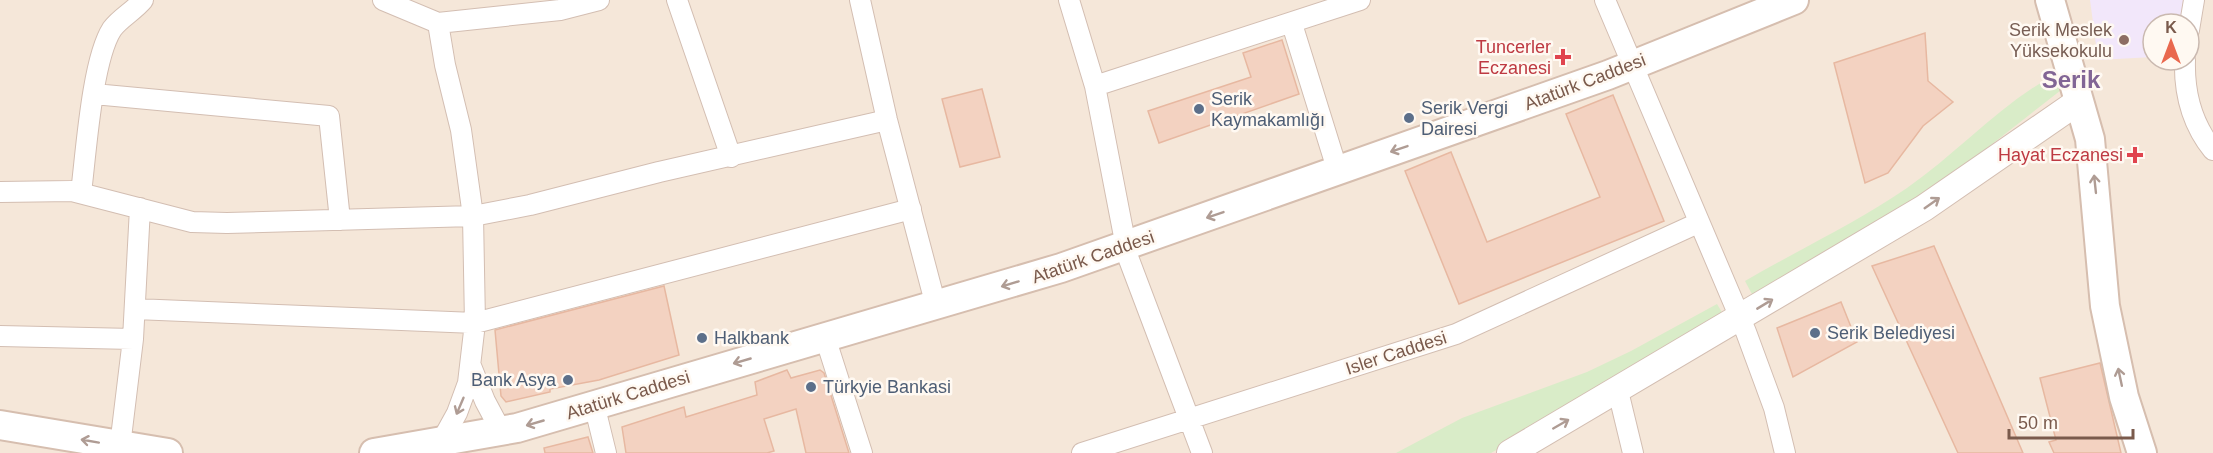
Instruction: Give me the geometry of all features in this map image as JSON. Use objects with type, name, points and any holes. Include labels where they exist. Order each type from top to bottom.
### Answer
[{"type":"main road","name":"Atatürk Caddesi","points":[[374,453],[439,448],[501,431],[936,306],[1126,246],[1632,65],[1794,0]]},
{"type":"main road","points":[[2050,0],[2090,139],[2105,306],[2124,397],[2142,453]]},
{"type":"main road","points":[[0,425],[168,453]]},
{"type":"street","points":[[81,193],[102,52],[113,27],[143,0]]},
{"type":"street","points":[[383,0],[438,22],[560,10],[600,0]]},
{"type":"street","points":[[677,0],[730,157]]},
{"type":"street","points":[[860,0],[887,120],[936,306]]},
{"type":"street","points":[[1069,0],[1095,86],[1126,246],[1202,453]]},
{"type":"street","points":[[1095,86],[1292,24],[1360,0]]},
{"type":"street","points":[[1605,0],[1740,319],[1774,408],[1785,453]]},
{"type":"street","points":[[438,22],[445,65],[461,130],[473,216],[475,323],[471,366],[464,398],[439,448]]},
{"type":"street","points":[[1292,24],[1338,172]]},
{"type":"street","points":[[2184,72],[2189,105],[2198,128],[2213,150]]},
{"type":"street","points":[[94,94],[329,116],[340,220]]},
{"type":"street","points":[[1510,453],[1740,319],[1924,208],[2079,101]]},
{"type":"street","points":[[0,192],[81,193],[192,222],[473,216],[887,120]]},
{"type":"street","points":[[120,446],[133,339],[140,208]]},
{"type":"street","points":[[135,309],[475,323],[911,209]]},
{"type":"street","name":"Isler Caddesi","points":[[1082,453],[1456,334],[1698,223]]},
{"type":"street","points":[[0,336],[133,339]]},
{"type":"street","points":[[825,337],[862,453]]},
{"type":"street","points":[[471,366],[485,401],[501,431]]},
{"type":"street","points":[[1618,391],[1634,453]]},
{"type":"street","points":[[594,404],[606,453]]},
{"type":"shaded area","points":[[0,0],[2213,0],[2213,453],[0,453]]},
{"type":"shaded area","name":"Serik Meslek Yüksekokulu","points":[[2090,0],[2191,0],[2189,12],[2141,12],[2141,58],[2098,60]]},
{"type":"green space","points":[[2056,74],[2065,87],[1922,199],[1754,298],[1745,281],[1888,201],[1926,174],[2016,99]]},
{"type":"green space","points":[[1717,304],[1726,319],[1491,453],[1396,453],[1462,418],[1587,372]]},
{"type":"building","points":[[1925,33],[1928,81],[1953,102],[1923,126],[1888,173],[1865,183],[1834,63]]},
{"type":"building","points":[[1282,40],[1299,94],[1159,143],[1148,111],[1251,77],[1243,53]]},
{"type":"building","points":[[982,89],[1000,157],[960,167],[942,99]]},
{"type":"building","points":[[1613,95],[1664,221],[1459,304],[1405,171],[1451,152],[1487,242],[1600,197],[1566,114]]},
{"type":"building","points":[[1934,246],[2023,453],[1958,453],[1872,266]]},
{"type":"building","points":[[664,286],[679,355],[599,380],[550,389],[550,392],[506,402],[501,396],[495,330]]},
{"type":"building","points":[[1841,302],[1857,342],[1793,377],[1777,328]]},
{"type":"building","points":[[2100,363],[2121,453],[2054,453],[2049,442],[2056,440],[2040,378]]},
{"type":"building","points":[[787,370],[791,378],[820,370],[824,373],[849,453],[806,453],[796,409],[764,419],[774,451],[767,453],[626,453],[622,427],[684,407],[686,417],[757,395],[755,382]]},
{"type":"building","points":[[588,437],[593,453],[545,453],[544,448]]},
{"type":"place","name":"Serik Meslek Yüksekokulu","points":[[2124,40]]},
{"type":"place","name":"Tuncerler Eczanesi","points":[[1563,57]]},
{"type":"place","name":"Serik Kaymakamlığı","points":[[1199,109]]},
{"type":"place","name":"Serik Vergi Dairesi","points":[[1409,118]]},
{"type":"place","name":"Hayat Eczanesi","points":[[2135,155]]},
{"type":"place","name":"Serik Belediyesi","points":[[1815,333]]},
{"type":"place","name":"Halkbank","points":[[702,338]]},
{"type":"place","name":"Bank Asya","points":[[568,380]]},
{"type":"place","name":"Türkyie Bankasi","points":[[811,387]]},
{"type":"district","name":"Serik","points":[[2071,80]]}]
